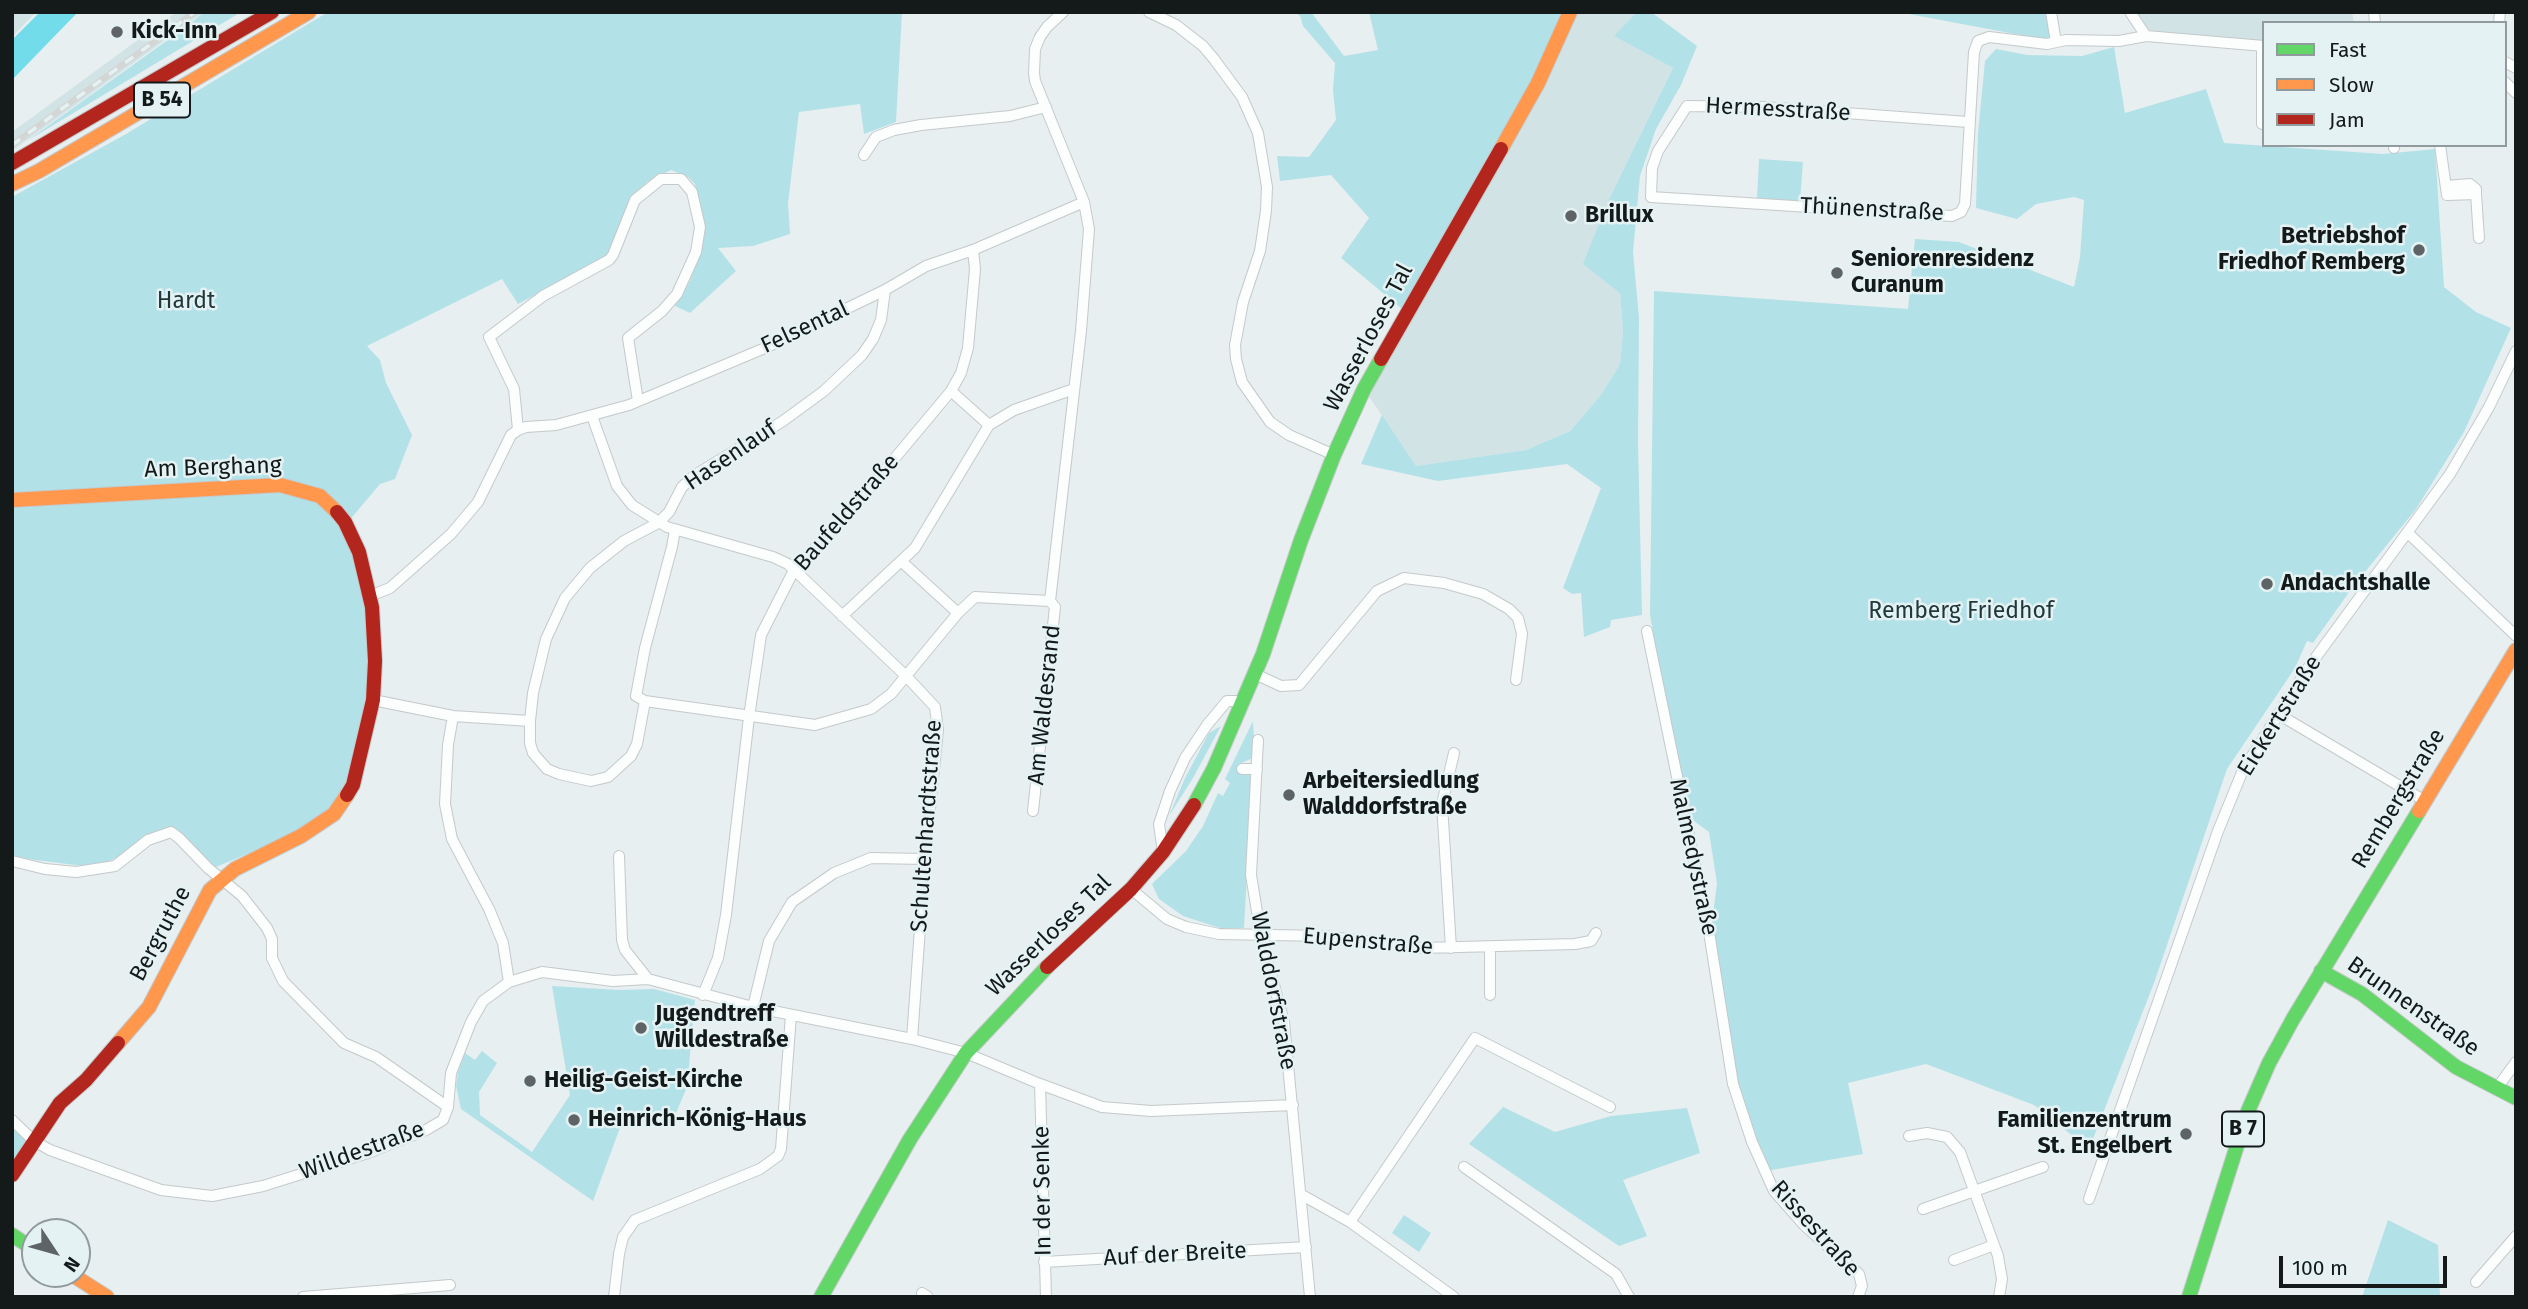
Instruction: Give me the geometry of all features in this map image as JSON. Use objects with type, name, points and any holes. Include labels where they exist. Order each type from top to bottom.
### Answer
[{"type":"main road","name":"B 54","points":[[12,163],[272,12]]},
{"type":"main road","name":"B 54","points":[[12,184],[120,125],[309,12]]},
{"type":"main road","name":"Wasserloses Tal","points":[[821,1297],[910,1139],[967,1053],[1027,986],[1131,889],[1163,852],[1195,803],[1244,701],[1301,540],[1334,455],[1364,389],[1538,83],[1570,12]]},
{"type":"main road","name":"Am Berghang","points":[[12,500],[280,485],[320,496],[345,522],[359,552],[370,596],[375,635],[373,700]]},
{"type":"main road","name":"Rembergstraße","points":[[2321,971],[2516,650]]},
{"type":"main road","name":"Bergruthe","points":[[12,1175],[60,1103],[86,1080],[149,1007],[210,890],[235,869],[319,826],[334,814],[353,785],[373,700]]},
{"type":"main road","name":"Brunnenstraße","points":[[2321,971],[2362,994],[2456,1067],[2516,1098]]},
{"type":"main road","name":"B 7","points":[[2189,1297],[2248,1111],[2279,1043],[2321,971]]},
{"type":"main road","points":[[91,1287],[107,1297]]},
{"type":"street","name":"Am Waldesrand","points":[[1033,811],[1055,607],[1050,601],[1081,331],[1089,229],[1084,202],[1035,82],[1035,49],[1047,27],[1063,12]]},
{"type":"street","points":[[1149,12],[1176,25],[1214,59],[1242,97],[1258,133],[1266,187],[1266,211],[1260,251],[1243,302],[1235,345],[1242,382],[1270,422],[1289,435],[1334,455]]},
{"type":"street","points":[[2052,12],[2056,42]]},
{"type":"street","points":[[2130,12],[2146,36]]},
{"type":"street","name":"Thünenstraße","points":[[1651,197],[1952,216],[1961,212],[1965,204],[1973,52],[1979,41],[1989,37],[2047,44],[2119,41],[2146,36],[2262,46]]},
{"type":"street","name":"Hermesstraße","points":[[1651,197],[1652,168],[1658,151],[1687,106],[1758,107],[1968,122]]},
{"type":"street","points":[[864,155],[876,137],[894,130],[1010,116],[1046,107]]},
{"type":"street","points":[[2440,147],[2447,195],[2476,194],[2479,238]]},
{"type":"street","points":[[370,596],[390,588],[452,534],[478,502],[511,435],[518,430],[514,389],[489,337],[543,296],[609,260],[635,200],[661,179],[681,179],[692,192],[700,227],[696,251],[677,293],[662,311],[628,338],[638,401]]},
{"type":"street","name":"Felsental","points":[[518,430],[556,425],[638,401],[765,348],[885,290],[926,266],[973,250],[1084,202]]},
{"type":"street","name":"Baufeldstraße","points":[[703,995],[718,958],[726,915],[761,635],[794,570],[859,501],[951,391],[961,373],[968,348],[975,269],[973,250]]},
{"type":"street","name":"Hasenlauf","points":[[675,530],[637,689],[636,696],[645,701],[637,744],[631,756],[608,777],[591,781],[559,775],[547,769],[537,760],[530,743],[530,721],[533,693],[546,639],[565,598],[590,568],[624,541],[659,523],[669,512],[684,484],[824,391],[862,355],[881,320],[885,290]]},
{"type":"street","name":"Eickertstraße","points":[[2089,1199],[2218,831],[2244,770],[2278,714],[2368,583],[2408,533],[2464,453],[2514,364],[2516,351]]},
{"type":"street","points":[[842,616],[915,548],[989,425],[1014,410],[1074,389]]},
{"type":"street","points":[[951,391],[989,425]]},
{"type":"street","name":"Schultenhardtstraße","points":[[592,416],[621,493],[632,505],[675,530],[773,557],[794,570],[935,706],[938,730],[925,859],[912,1039]]},
{"type":"street","points":[[2408,533],[2516,636]]},
{"type":"street","points":[[901,561],[958,613]]},
{"type":"street","points":[[1255,674],[1281,686],[1299,685],[1377,591],[1404,578],[1444,583],[1483,594],[1509,609],[1518,618],[1522,634],[1516,680]]},
{"type":"street","name":"Am Waldesrand","points":[[645,701],[815,725],[871,709],[891,694],[958,613],[975,597],[1050,601]]},
{"type":"street","name":"Malmedystraße","points":[[1647,631],[1709,932],[1733,1084]]},
{"type":"street","points":[[373,700],[453,716],[530,721]]},
{"type":"street","points":[[1163,852],[1160,824],[1170,791],[1185,758],[1227,701],[1244,701]]},
{"type":"street","points":[[2278,714],[2425,801]]},
{"type":"street","points":[[453,716],[448,745],[445,804],[452,839],[489,909],[503,943],[509,982]]},
{"type":"street","name":"Walddorfstraße","points":[[1258,740],[1251,875],[1261,936],[1284,1022],[1311,1297]]},
{"type":"street","name":"Eupenstraße","points":[[1451,948],[1442,804],[1454,753]]},
{"type":"street","points":[[1242,769],[1258,769]]},
{"type":"street","points":[[12,861],[46,869],[76,872],[115,866],[148,840],[171,832],[242,896],[267,928],[272,939],[272,958],[283,981],[344,1043],[376,1057],[448,1107]]},
{"type":"street","points":[[619,856],[622,940],[625,950],[648,979]]},
{"type":"street","points":[[753,1007],[769,941],[792,902],[834,873],[871,858],[925,859]]},
{"type":"street","name":"Eupenstraße","points":[[1131,889],[1167,919],[1186,927],[1219,934],[1324,936],[1420,948],[1451,948],[1576,944],[1591,941],[1597,933]]},
{"type":"street","points":[[1490,947],[1490,995]]},
{"type":"street","name":"Willdestraße","points":[[12,1120],[34,1141],[50,1150],[161,1190],[212,1196],[263,1186],[368,1153],[426,1130],[443,1120],[448,1107],[451,1073],[471,1022],[483,1001],[509,982],[542,972],[613,981],[648,979],[753,1007],[912,1039],[967,1053],[1102,1107],[1151,1111],[1293,1105]]},
{"type":"street","points":[[614,1297],[623,1237],[635,1220],[760,1170],[778,1156],[781,1149],[791,1015]]},
{"type":"street","points":[[1350,1222],[1475,1038],[1610,1107]]},
{"type":"street","points":[[2497,1088],[2516,1062]]},
{"type":"street","name":"In der Senke","points":[[1040,1084],[1046,1297]]},
{"type":"street","name":"Rissestraße","points":[[1733,1084],[1752,1142],[1774,1191],[1805,1226],[1859,1274],[1862,1286],[1858,1297]]},
{"type":"street","points":[[1909,1136],[1927,1133],[1947,1137],[1960,1152],[2001,1269],[1999,1297]]},
{"type":"street","points":[[1465,1167],[1616,1274],[1629,1297]]},
{"type":"street","points":[[1923,1209],[2043,1167]]},
{"type":"street","points":[[1302,1195],[1350,1222],[1454,1297]]},
{"type":"street","points":[[2476,1282],[2516,1236]]},
{"type":"street","points":[[1954,1260],[1994,1245]]},
{"type":"street","name":"Auf der Breite","points":[[1044,1262],[1306,1247]]},
{"type":"street","points":[[303,1297],[450,1284]]},
{"type":"shaded area","points":[[12,12],[36,12],[12,37]]},
{"type":"shaded area","points":[[176,12],[204,12],[12,151],[12,132]]},
{"type":"shaded area","points":[[1570,12],[1637,12],[1615,36],[1673,68],[1610,197],[1623,331],[1620,364],[1601,395],[1570,431],[1526,450],[1416,466],[1364,389]]},
{"type":"shaded area","points":[[2138,12],[2352,12],[2354,21],[2262,21],[2262,41],[2155,32],[2148,29],[2138,17]]},
{"type":"green space","points":[[204,12],[241,12],[27,141],[190,24]]},
{"type":"green space","name":"Hardt","points":[[328,12],[902,12],[896,122],[864,134],[860,104],[799,112],[788,203],[790,234],[753,246],[718,248],[736,271],[690,313],[675,306],[690,281],[705,234],[702,211],[695,184],[688,177],[671,170],[647,182],[637,194],[609,254],[600,260],[518,304],[502,279],[367,346],[380,360],[386,383],[412,435],[395,479],[380,484],[342,529],[363,586],[371,650],[362,722],[348,784],[331,811],[309,828],[216,867],[211,867],[175,830],[103,864],[83,866],[12,857],[12,197],[126,134]]},
{"type":"green space","points":[[1295,12],[1311,12],[1344,56],[1378,50],[1369,12],[1570,12],[1407,313],[1341,258],[1369,218],[1331,175],[1280,181],[1277,156],[1309,157],[1336,120],[1333,90],[1335,63],[1303,26],[1300,16]]},
{"type":"green space","points":[[1637,12],[1651,12],[1697,46],[1681,85],[1656,129],[1640,176],[1633,252],[1639,318],[1638,443],[1642,615],[1611,620],[1610,627],[1584,637],[1581,593],[1572,594],[1563,588],[1601,488],[1567,464],[1438,481],[1361,464],[1382,415],[1416,466],[1526,450],[1570,431],[1601,395],[1620,364],[1623,331],[1620,293],[1583,264],[1610,197],[1673,68],[1614,36]]},
{"type":"green space","points":[[1898,12],[2052,12],[2056,42],[2047,40]]},
{"type":"green space","name":"Remberg Friedhof","points":[[2114,47],[2125,113],[2206,89],[2224,143],[2383,154],[2435,149],[2444,287],[2476,312],[2511,328],[2464,432],[2416,509],[2352,588],[2313,643],[2307,641],[2295,668],[2227,769],[2154,983],[2089,1149],[2034,1105],[1926,1064],[1848,1083],[1863,1154],[1766,1171],[1733,1083],[1711,931],[1717,883],[1709,832],[1687,816],[1650,615],[1654,291],[1908,309],[1915,239],[1959,242],[2074,287],[2080,257],[2084,200],[2074,197],[2036,204],[2017,219],[1976,208],[1978,133],[1985,61],[1996,49],[2027,55],[2082,56]]},
{"type":"green space","points":[[1759,159],[1803,162],[1800,201],[1757,198]]},
{"type":"green space","points":[[1253,721],[1255,757],[1239,764],[1238,771],[1249,774],[1252,779],[1244,928],[1220,928],[1183,916],[1159,899],[1152,884],[1186,851],[1203,826],[1218,793],[1223,796],[1230,783],[1225,779]]},
{"type":"green space","points":[[1221,726],[1193,778],[1169,816],[1209,733]]},
{"type":"green space","points":[[552,986],[654,989],[695,1000],[687,1087],[676,1113],[621,1125],[593,1201],[461,1109],[456,1086],[465,1053],[475,1060],[482,1051],[497,1063],[479,1092],[480,1115],[532,1152],[570,1095]]},
{"type":"green space","points":[[1503,1107],[1555,1132],[1611,1116],[1687,1108],[1700,1153],[1623,1180],[1647,1236],[1619,1246],[1469,1144]]},
{"type":"green space","points":[[12,1122],[34,1141],[12,1175]]},
{"type":"green space","points":[[1404,1215],[1431,1233],[1419,1252],[1392,1233]]},
{"type":"green space","points":[[2388,1220],[2438,1245],[2440,1297],[2362,1297]]},
{"type":"water","points":[[40,12],[78,12],[12,80],[12,40]]},
{"type":"railway","points":[[12,145],[195,12]]},
{"type":"traffic: fast","points":[[1194,805],[1214,768],[1263,654],[1301,540],[1334,455],[1381,359]]},
{"type":"traffic: fast","points":[[2189,1297],[2248,1111],[2269,1063],[2419,811]]},
{"type":"traffic: fast","points":[[821,1297],[910,1139],[966,1053],[1047,967]]},
{"type":"traffic: fast","points":[[2321,971],[2362,994],[2456,1067],[2516,1098]]},
{"type":"traffic: fast","points":[[12,1235],[21,1241]]},
{"type":"traffic: slow","points":[[12,184],[39,171],[309,12]]},
{"type":"traffic: slow","points":[[1501,149],[1538,83],[1570,12]]},
{"type":"traffic: slow","points":[[12,500],[280,485],[320,496],[337,512]]},
{"type":"traffic: slow","points":[[2419,811],[2516,650]]},
{"type":"traffic: slow","points":[[118,1043],[149,1007],[210,890],[235,869],[301,836],[334,814],[347,795]]},
{"type":"traffic: slow","points":[[91,1287],[107,1297]]},
{"type":"traffic: jam","points":[[12,163],[272,12]]},
{"type":"traffic: jam","points":[[1381,359],[1501,149]]},
{"type":"traffic: jam","points":[[337,512],[345,522],[359,552],[372,607],[375,661],[373,700],[353,785],[347,795]]},
{"type":"traffic: jam","points":[[1047,967],[1131,889],[1163,852],[1194,805]]},
{"type":"traffic: jam","points":[[12,1175],[60,1103],[86,1080],[118,1043]]},
{"type":"place","name":"Kick-Inn","points":[[117,32]]},
{"type":"place","name":"Brillux","points":[[1571,216]]},
{"type":"place","name":"Betriebshof Friedhof Remberg","points":[[2419,250]]},
{"type":"place","name":"Seniorenresidenz Curanum","points":[[1837,273]]},
{"type":"place","name":"Andachtshalle","points":[[2267,584]]},
{"type":"place","name":"Arbeitersiedlung Walddorfstraße","points":[[1289,795]]},
{"type":"place","name":"Jugendtreff Willdestraße","points":[[641,1028]]},
{"type":"place","name":"Heilig-Geist-Kirche","points":[[530,1081]]},
{"type":"place","name":"Heinrich-König-Haus","points":[[574,1120]]},
{"type":"place","name":"Familienzentrum St. Engelbert","points":[[2186,1134]]}]
